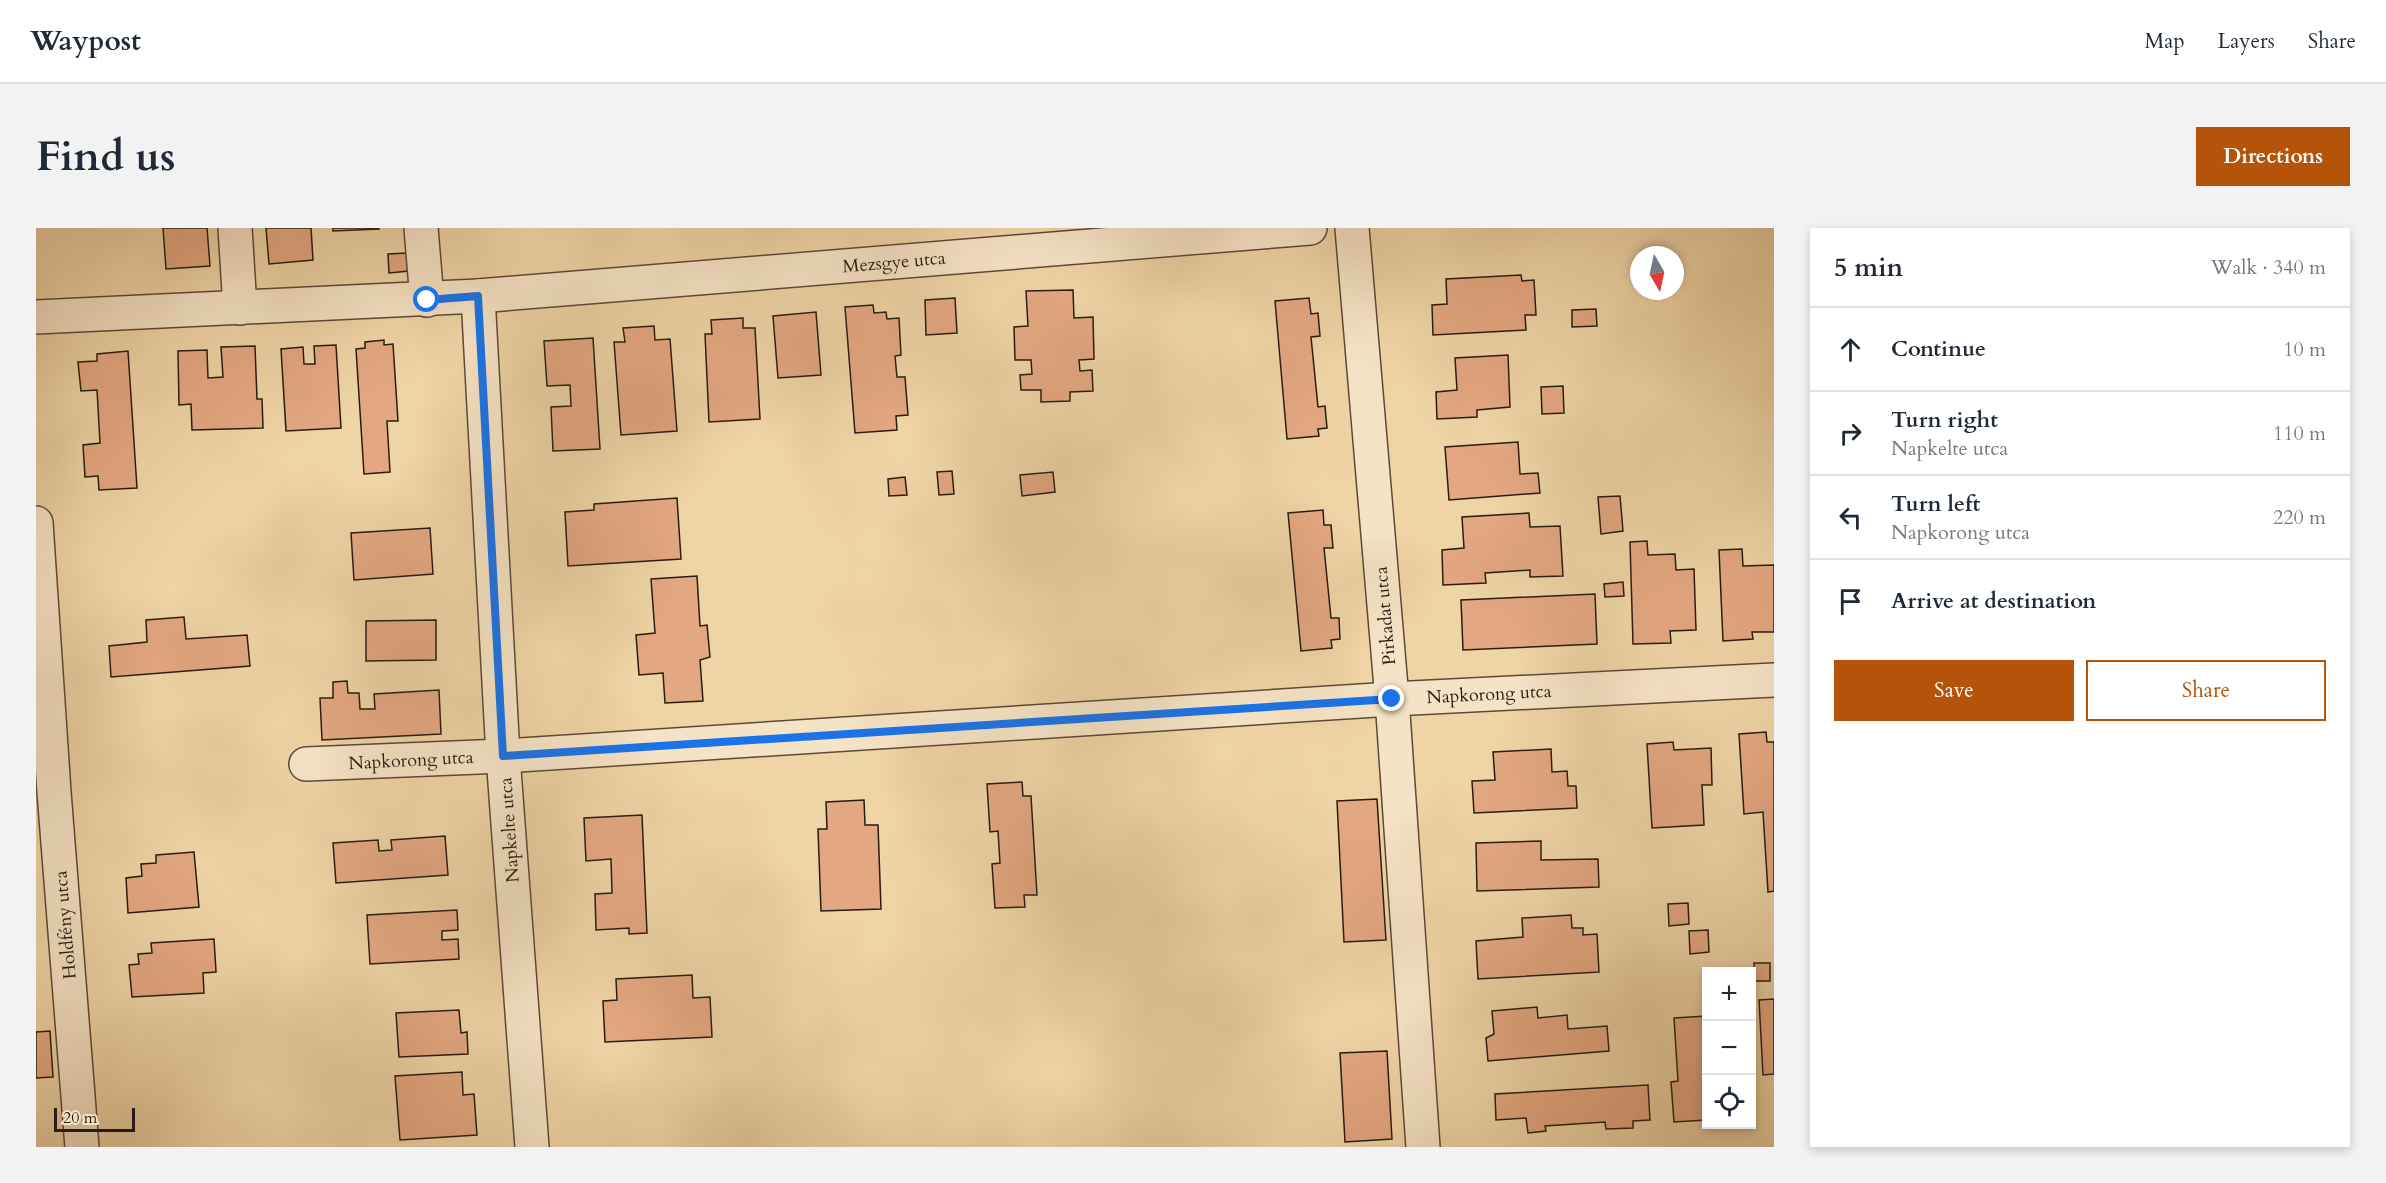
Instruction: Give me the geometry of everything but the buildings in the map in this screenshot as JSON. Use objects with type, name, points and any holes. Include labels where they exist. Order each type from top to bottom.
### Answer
[{"type":"street","points":[[235,228],[240,308]]},
{"type":"street","points":[[421,228],[427,300]]},
{"type":"street","name":"Mezsgye utca","points":[[36,317],[427,300],[1310,228]]},
{"type":"street","name":"Pirkadat utca","points":[[1352,228],[1392,699],[1423,1147]]},
{"type":"street","name":"Napkelte utca","points":[[478,296],[503,756],[532,1147]]},
{"type":"street","name":"Holdfény utca","points":[[36,524],[45,792],[82,1147]]},
{"type":"street","name":"Napkorong utca","points":[[306,764],[503,756],[1392,699],[1774,680]]},
{"type":"route","points":[[427,300],[478,296],[503,756],[1392,699]]}]
